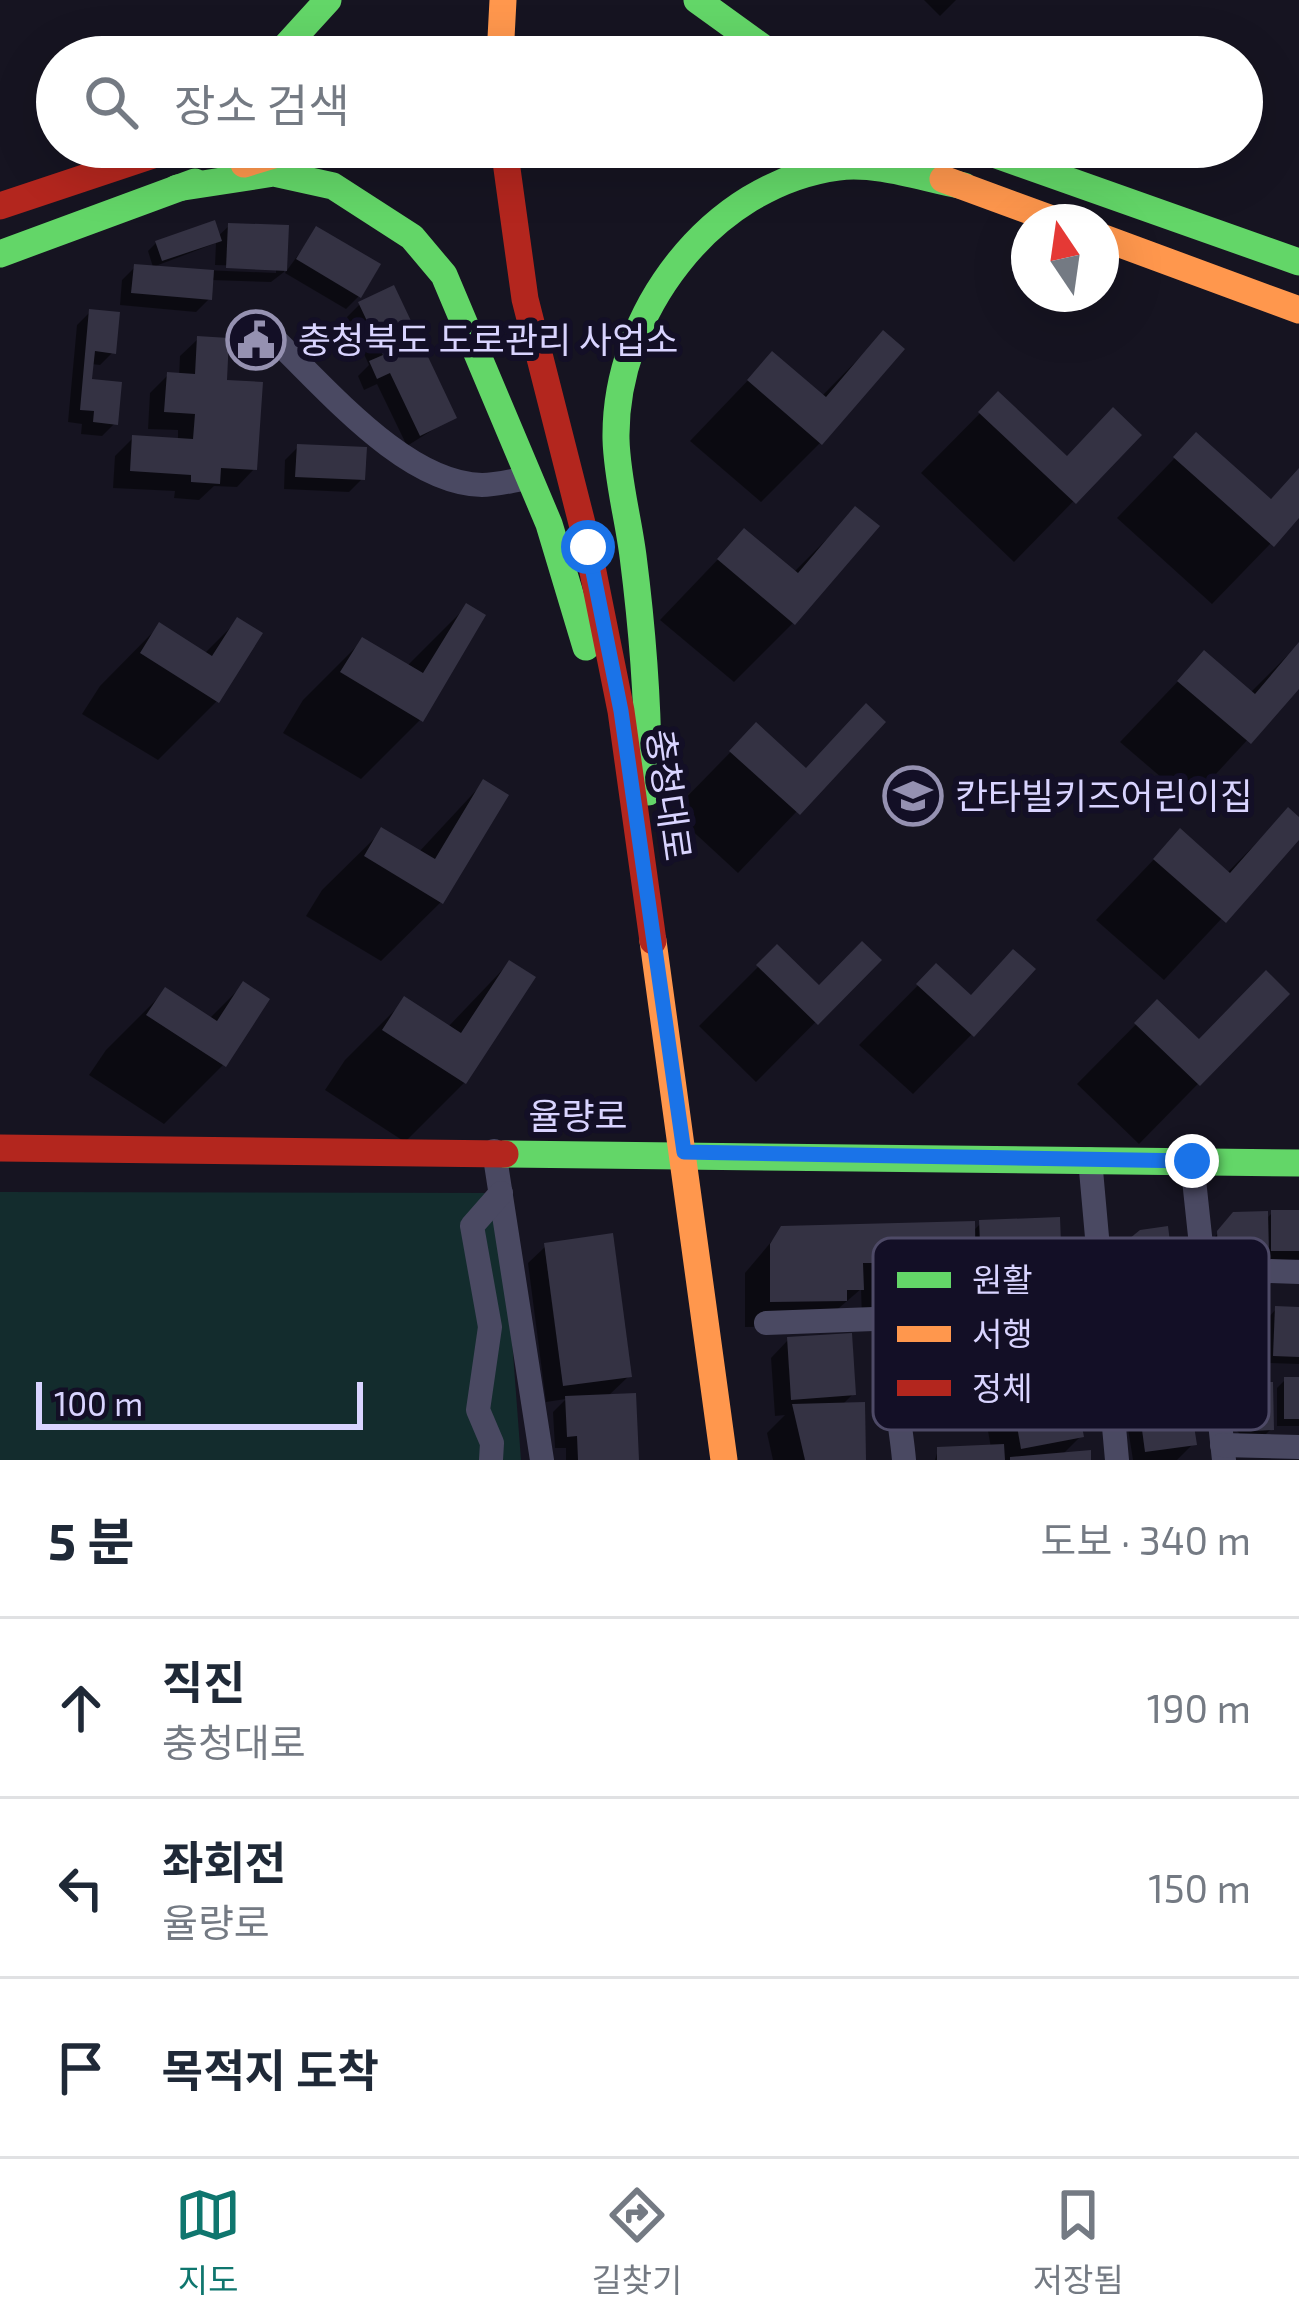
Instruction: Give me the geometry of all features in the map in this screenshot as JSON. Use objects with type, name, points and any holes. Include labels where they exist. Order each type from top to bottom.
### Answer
[{"type":"street","points":[[295,36],[328,0]]},
{"type":"street","points":[[498,36],[503,0]]},
{"type":"street","points":[[697,0],[747,36]]},
{"type":"street","points":[[74,182],[101,168]]},
{"type":"street","points":[[0,206],[115,168]]},
{"type":"street","points":[[0,254],[238,168]]},
{"type":"street","name":"충청대로","points":[[507,168],[525,299],[588,547],[621,711],[724,1460]]},
{"type":"street","points":[[645,884],[650,730],[616,437],[619,378],[655,293],[706,228],[794,177],[833,168]]},
{"type":"street","points":[[854,168],[964,186]]},
{"type":"street","points":[[912,168],[1012,204]]},
{"type":"street","points":[[1033,168],[1299,262]]},
{"type":"street","points":[[178,188],[274,173],[334,186],[412,236],[444,275],[529,478],[578,613],[645,884]]},
{"type":"street","points":[[1119,244],[1299,310]]},
{"type":"street","points":[[269,334],[404,458],[440,477],[481,485],[529,478]]},
{"type":"street","name":"율량로","points":[[0,1148],[1299,1162]]},
{"type":"street","points":[[494,1151],[542,1460]]},
{"type":"street","points":[[1090,1159],[1098,1238]]},
{"type":"street","points":[[1192,1161],[1201,1238]]},
{"type":"street","points":[[491,1460],[492,1443],[478,1410],[490,1327],[472,1226],[501,1193]]},
{"type":"street","points":[[1269,1271],[1299,1272]]},
{"type":"street","points":[[766,1323],[873,1319]]},
{"type":"street","points":[[901,1430],[904,1460]]},
{"type":"street","points":[[1116,1430],[1118,1460]]},
{"type":"street","points":[[1223,1453],[1299,1447]]},
{"type":"green space","points":[[0,1192],[501,1193],[521,1460],[0,1460]]},
{"type":"building","points":[[215,220],[222,241],[162,261],[155,241]]},
{"type":"building","points":[[228,223],[289,225],[287,271],[226,268]]},
{"type":"building","points":[[316,226],[381,264],[361,298],[296,259]]},
{"type":"building","points":[[134,264],[214,270],[212,300],[131,293]]},
{"type":"building","points":[[394,285],[457,418],[420,436],[390,373],[377,379],[369,361],[383,355],[358,302]]},
{"type":"building","points":[[89,309],[120,312],[116,354],[95,351],[92,379],[122,382],[118,425],[93,422],[94,411],[80,410]]},
{"type":"building","points":[[883,330],[905,349],[822,445],[747,380],[772,351],[826,397]]},
{"type":"building","points":[[197,336],[229,338],[227,380],[263,382],[257,470],[221,468],[220,484],[191,482],[191,475],[130,471],[132,435],[193,439],[195,414],[164,412],[167,372],[195,374]]},
{"type":"building","points":[[998,391],[1067,456],[1113,407],[1142,435],[1076,504],[978,412]]},
{"type":"building","points":[[1196,432],[1271,499],[1299,468],[1299,518],[1274,547],[1173,457]]},
{"type":"building","points":[[297,444],[367,447],[365,480],[295,477]]},
{"type":"building","points":[[855,506],[880,526],[795,625],[717,559],[744,528],[798,573]]},
{"type":"building","points":[[466,603],[486,615],[423,722],[340,672],[362,637],[423,673]]},
{"type":"building","points":[[237,617],[263,633],[219,703],[140,653],[159,622],[212,656]]},
{"type":"building","points":[[1299,642],[1299,689],[1251,744],[1177,681],[1204,650],[1255,694]]},
{"type":"building","points":[[866,703],[886,722],[800,815],[729,751],[756,722],[806,768]]},
{"type":"building","points":[[483,779],[509,795],[443,904],[364,856],[381,827],[435,859]]},
{"type":"building","points":[[1288,807],[1299,817],[1299,840],[1226,923],[1153,859],[1180,828],[1230,873]]},
{"type":"building","points":[[862,941],[882,960],[818,1025],[756,965],[777,944],[819,985]]},
{"type":"building","points":[[1013,949],[1036,969],[974,1037],[916,984],[936,963],[971,995]]},
{"type":"building","points":[[509,960],[536,977],[466,1084],[382,1030],[404,996],[461,1033]]},
{"type":"building","points":[[1266,970],[1290,994],[1200,1086],[1134,1023],[1157,999],[1199,1039]]},
{"type":"building","points":[[243,981],[270,999],[226,1067],[146,1015],[165,987],[217,1021]]},
{"type":"building","points":[[1271,1210],[1299,1210],[1299,1251],[1271,1251]]},
{"type":"building","points":[[1268,1211],[1269,1238],[1217,1238],[1217,1231],[1233,1212]]},
{"type":"building","points":[[1060,1217],[1061,1238],[980,1238],[979,1220]]},
{"type":"building","points":[[975,1221],[975,1238],[873,1238],[873,1263],[863,1263],[864,1290],[847,1290],[847,1301],[770,1302],[770,1244],[781,1226]]},
{"type":"building","points":[[1168,1226],[1170,1238],[1130,1238],[1140,1230]]},
{"type":"building","points":[[613,1233],[632,1377],[563,1386],[544,1243]]},
{"type":"building","points":[[1275,1306],[1299,1307],[1299,1357],[1273,1356]]},
{"type":"building","points":[[852,1333],[856,1395],[791,1400],[787,1337]]},
{"type":"building","points":[[1284,1377],[1299,1377],[1299,1419],[1284,1419]]},
{"type":"building","points":[[1269,1382],[1273,1382],[1274,1430],[1253,1431],[1269,1430]]},
{"type":"building","points":[[636,1393],[639,1460],[578,1460],[577,1436],[567,1437],[565,1396]]},
{"type":"building","points":[[865,1402],[866,1460],[805,1460],[792,1404]]},
{"type":"building","points":[[1018,1430],[1083,1430],[1084,1437],[1021,1449]]},
{"type":"building","points":[[1142,1430],[1195,1430],[1197,1445],[1145,1452]]},
{"type":"building","points":[[1004,1444],[1005,1460],[937,1460],[937,1447]]},
{"type":"building","points":[[1091,1450],[1091,1460],[1010,1460],[1010,1457]]},
{"type":"traffic: fast","points":[[295,36],[328,0]]},
{"type":"traffic: fast","points":[[697,0],[747,36]]},
{"type":"traffic: fast","points":[[648,792],[642,644],[616,439],[620,392],[632,346],[652,302],[679,262],[711,228],[749,199],[792,178],[834,168]]},
{"type":"traffic: fast","points":[[875,168],[964,186]]},
{"type":"traffic: fast","points":[[1033,168],[1299,262]]},
{"type":"traffic: fast","points":[[177,188],[274,173],[333,186],[412,237],[444,275],[549,524],[586,647]]},
{"type":"traffic: fast","points":[[0,254],[195,182]]},
{"type":"traffic: fast","points":[[505,1154],[1299,1163]]},
{"type":"traffic: slow","points":[[501,36],[503,0]]},
{"type":"traffic: slow","points":[[943,179],[1011,204]]},
{"type":"traffic: slow","points":[[1119,244],[1299,310]]},
{"type":"traffic: slow","points":[[653,941],[724,1460]]},
{"type":"traffic: jam","points":[[0,206],[114,168]]},
{"type":"traffic: jam","points":[[507,168],[525,299],[588,547],[621,711],[653,941]]},
{"type":"traffic: jam","points":[[0,1148],[505,1154]]},
{"type":"place","name":"충청북도 도로관리 사업소","points":[[256,340]]},
{"type":"place","name":"칸타빌키즈어린이집","points":[[913,796]]},
{"type":"route","points":[[588,547],[621,711],[684,1152],[1192,1161]]}]
